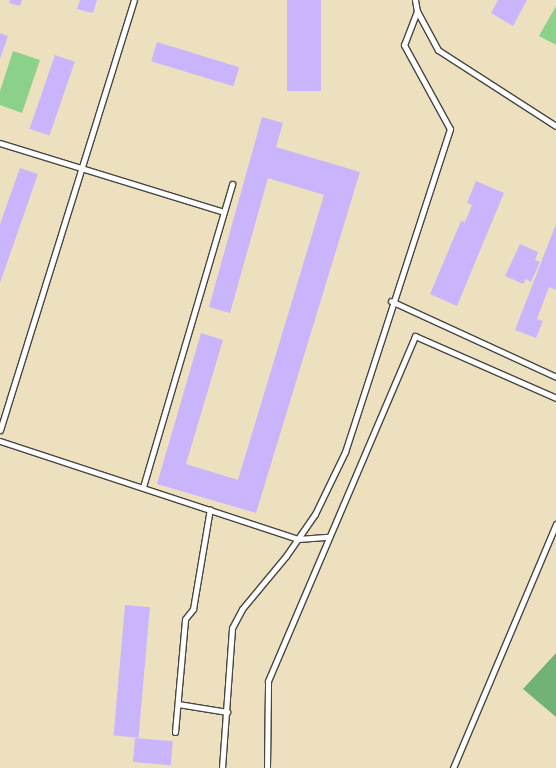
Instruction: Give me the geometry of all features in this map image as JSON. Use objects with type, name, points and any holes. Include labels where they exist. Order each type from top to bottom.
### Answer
[{"type":"lane","points":[[0,430],[134,0]]},
{"type":"lane","points":[[415,0],[417,11],[438,50],[556,126]]},
{"type":"lane","points":[[222,768],[232,628],[242,609],[298,539],[315,514],[345,452],[392,301],[450,130],[404,44],[417,11]]},
{"type":"lane","points":[[0,143],[224,212]]},
{"type":"lane","points":[[143,487],[232,184]]},
{"type":"lane","points":[[392,301],[556,376]]},
{"type":"lane","points":[[267,768],[268,681],[415,336],[556,398]]},
{"type":"lane","points":[[0,441],[298,539],[329,537]]},
{"type":"lane","points":[[175,732],[185,619],[193,609],[210,509]]},
{"type":"lane","points":[[453,768],[556,524]]},
{"type":"lane","points":[[178,704],[227,712]]},
{"type":"green space","points":[[556,6],[556,45],[539,36]]},
{"type":"green space","points":[[13,51],[40,60],[22,113],[0,105],[0,91]]},
{"type":"green space","points":[[556,653],[556,717],[523,689]]},
{"type":"building","points":[[10,0],[22,0],[20,6],[9,3]]},
{"type":"building","points":[[80,0],[97,0],[93,13],[77,9]]},
{"type":"building","points":[[287,0],[321,0],[321,91],[287,91]]},
{"type":"building","points":[[498,0],[527,0],[513,26],[491,13]]},
{"type":"building","points":[[0,33],[8,36],[0,59]]},
{"type":"building","points":[[157,42],[239,67],[233,86],[151,61]]},
{"type":"building","points":[[55,55],[75,62],[49,136],[30,129]]},
{"type":"building","points":[[262,117],[283,123],[276,147],[360,172],[256,513],[157,484],[201,333],[223,340],[186,464],[238,480],[324,195],[268,178],[230,313],[209,307]]},
{"type":"building","points":[[20,168],[38,174],[0,283],[0,224]]},
{"type":"building","points":[[476,181],[504,193],[457,306],[430,294],[461,221],[465,222],[472,205],[467,203]]},
{"type":"building","points":[[556,224],[556,290],[549,287],[537,319],[543,321],[536,338],[515,330]]},
{"type":"building","points":[[520,244],[538,252],[535,260],[540,262],[531,282],[526,279],[523,284],[505,276]]},
{"type":"building","points":[[125,605],[150,607],[138,738],[114,736]]},
{"type":"building","points":[[135,738],[173,741],[171,765],[133,762]]}]
